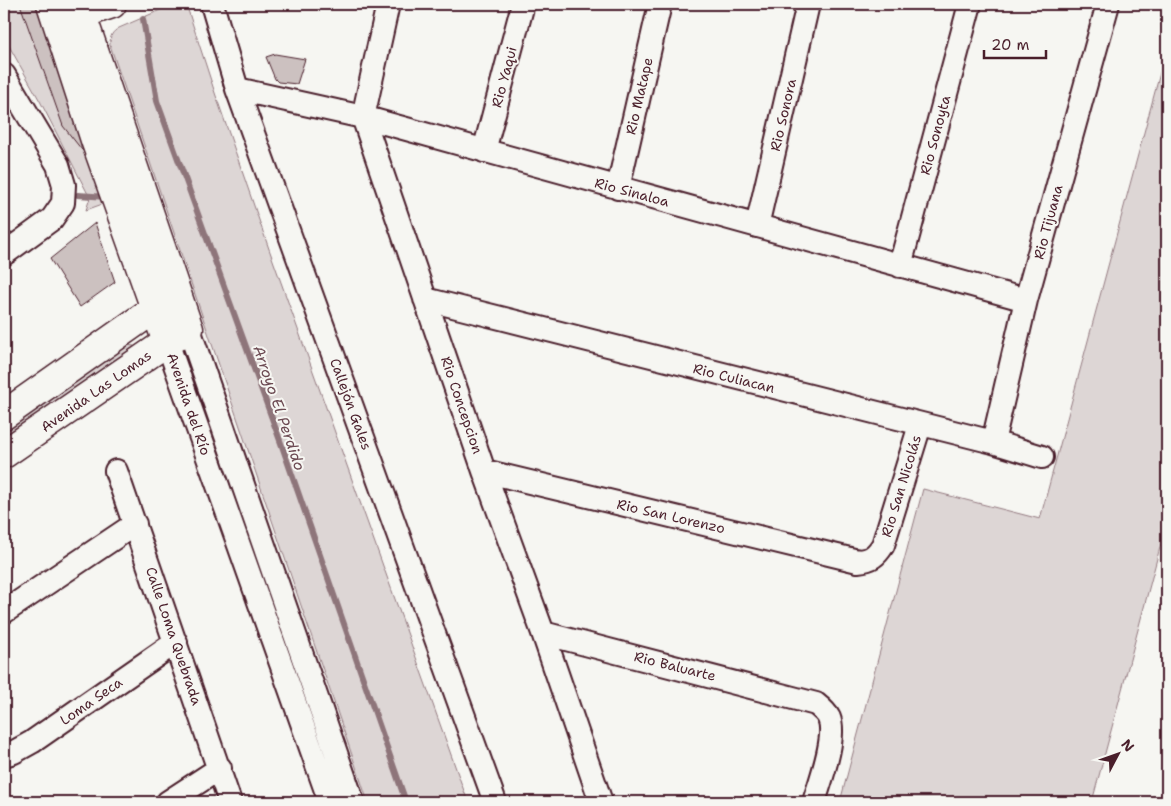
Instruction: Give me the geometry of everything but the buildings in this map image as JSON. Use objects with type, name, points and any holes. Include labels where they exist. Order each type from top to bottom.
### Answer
[{"type":"street","name":"Callejón Gales","points":[[212,4],[237,89],[496,802]]},
{"type":"street","points":[[363,117],[388,4]]},
{"type":"street","name":"Rio Yaqui","points":[[484,151],[523,4]]},
{"type":"street","name":"Rio Matape","points":[[618,188],[660,4]]},
{"type":"street","name":"Rio Sonora","points":[[757,226],[808,4]]},
{"type":"street","name":"Rio Sonoyta","points":[[900,266],[970,4]]},
{"type":"street","name":"Rio Tijuana","points":[[993,442],[1026,300],[1108,4]]},
{"type":"street","name":"Avenida del Río","points":[[79,10],[178,294],[178,335],[330,802]]},
{"type":"street","name":"Avenida del Río","points":[[79,10],[95,140],[155,308],[178,335],[353,802]]},
{"type":"street","points":[[4,254],[52,219],[63,203],[64,185],[58,165],[7,89]]},
{"type":"street","name":"Rio Sinaloa","points":[[237,89],[363,117],[1026,300]]},
{"type":"street","name":"Rio Concepcion","points":[[363,117],[484,471],[543,633],[601,802]]},
{"type":"street","points":[[4,415],[155,308],[178,294]]},
{"type":"street","name":"Rio Culiacan","points":[[425,299],[993,442],[1042,457]]},
{"type":"street","name":"Avenida Las Lomas","points":[[4,454],[178,335]]},
{"type":"street","name":"Rio San Nicolás","points":[[858,561],[874,557],[883,545],[920,425]]},
{"type":"street","name":"Calle Loma Quebrada","points":[[116,471],[220,768],[230,802]]},
{"type":"street","name":"Rio San Lorenzo","points":[[484,471],[858,561]]},
{"type":"street","points":[[4,612],[135,524]]},
{"type":"street","name":"Rio Baluarte","points":[[543,633],[807,700],[816,704],[829,719],[832,732],[814,802]]},
{"type":"street","name":"Loma Seca","points":[[4,755],[32,742],[176,642]]},
{"type":"street","points":[[168,802],[220,768]]},
{"type":"shaded area","points":[[4,4],[42,4],[108,202],[86,210],[90,198],[40,101],[4,37]]},
{"type":"shaded area","points":[[174,4],[185,4],[187,7],[269,249],[468,802],[368,802],[110,45],[113,33],[119,28]]},
{"type":"shaded area","points":[[1167,47],[1167,521],[1092,802],[840,802],[923,489],[1040,519]]},
{"type":"shaded area","points":[[126,345],[134,346],[136,351],[4,445],[4,427]]},
{"type":"waterway","name":"Arroyo El Perdido","points":[[143,19],[157,101],[282,446],[406,802]]},
{"type":"waterway","points":[[78,195],[107,197]]}]
